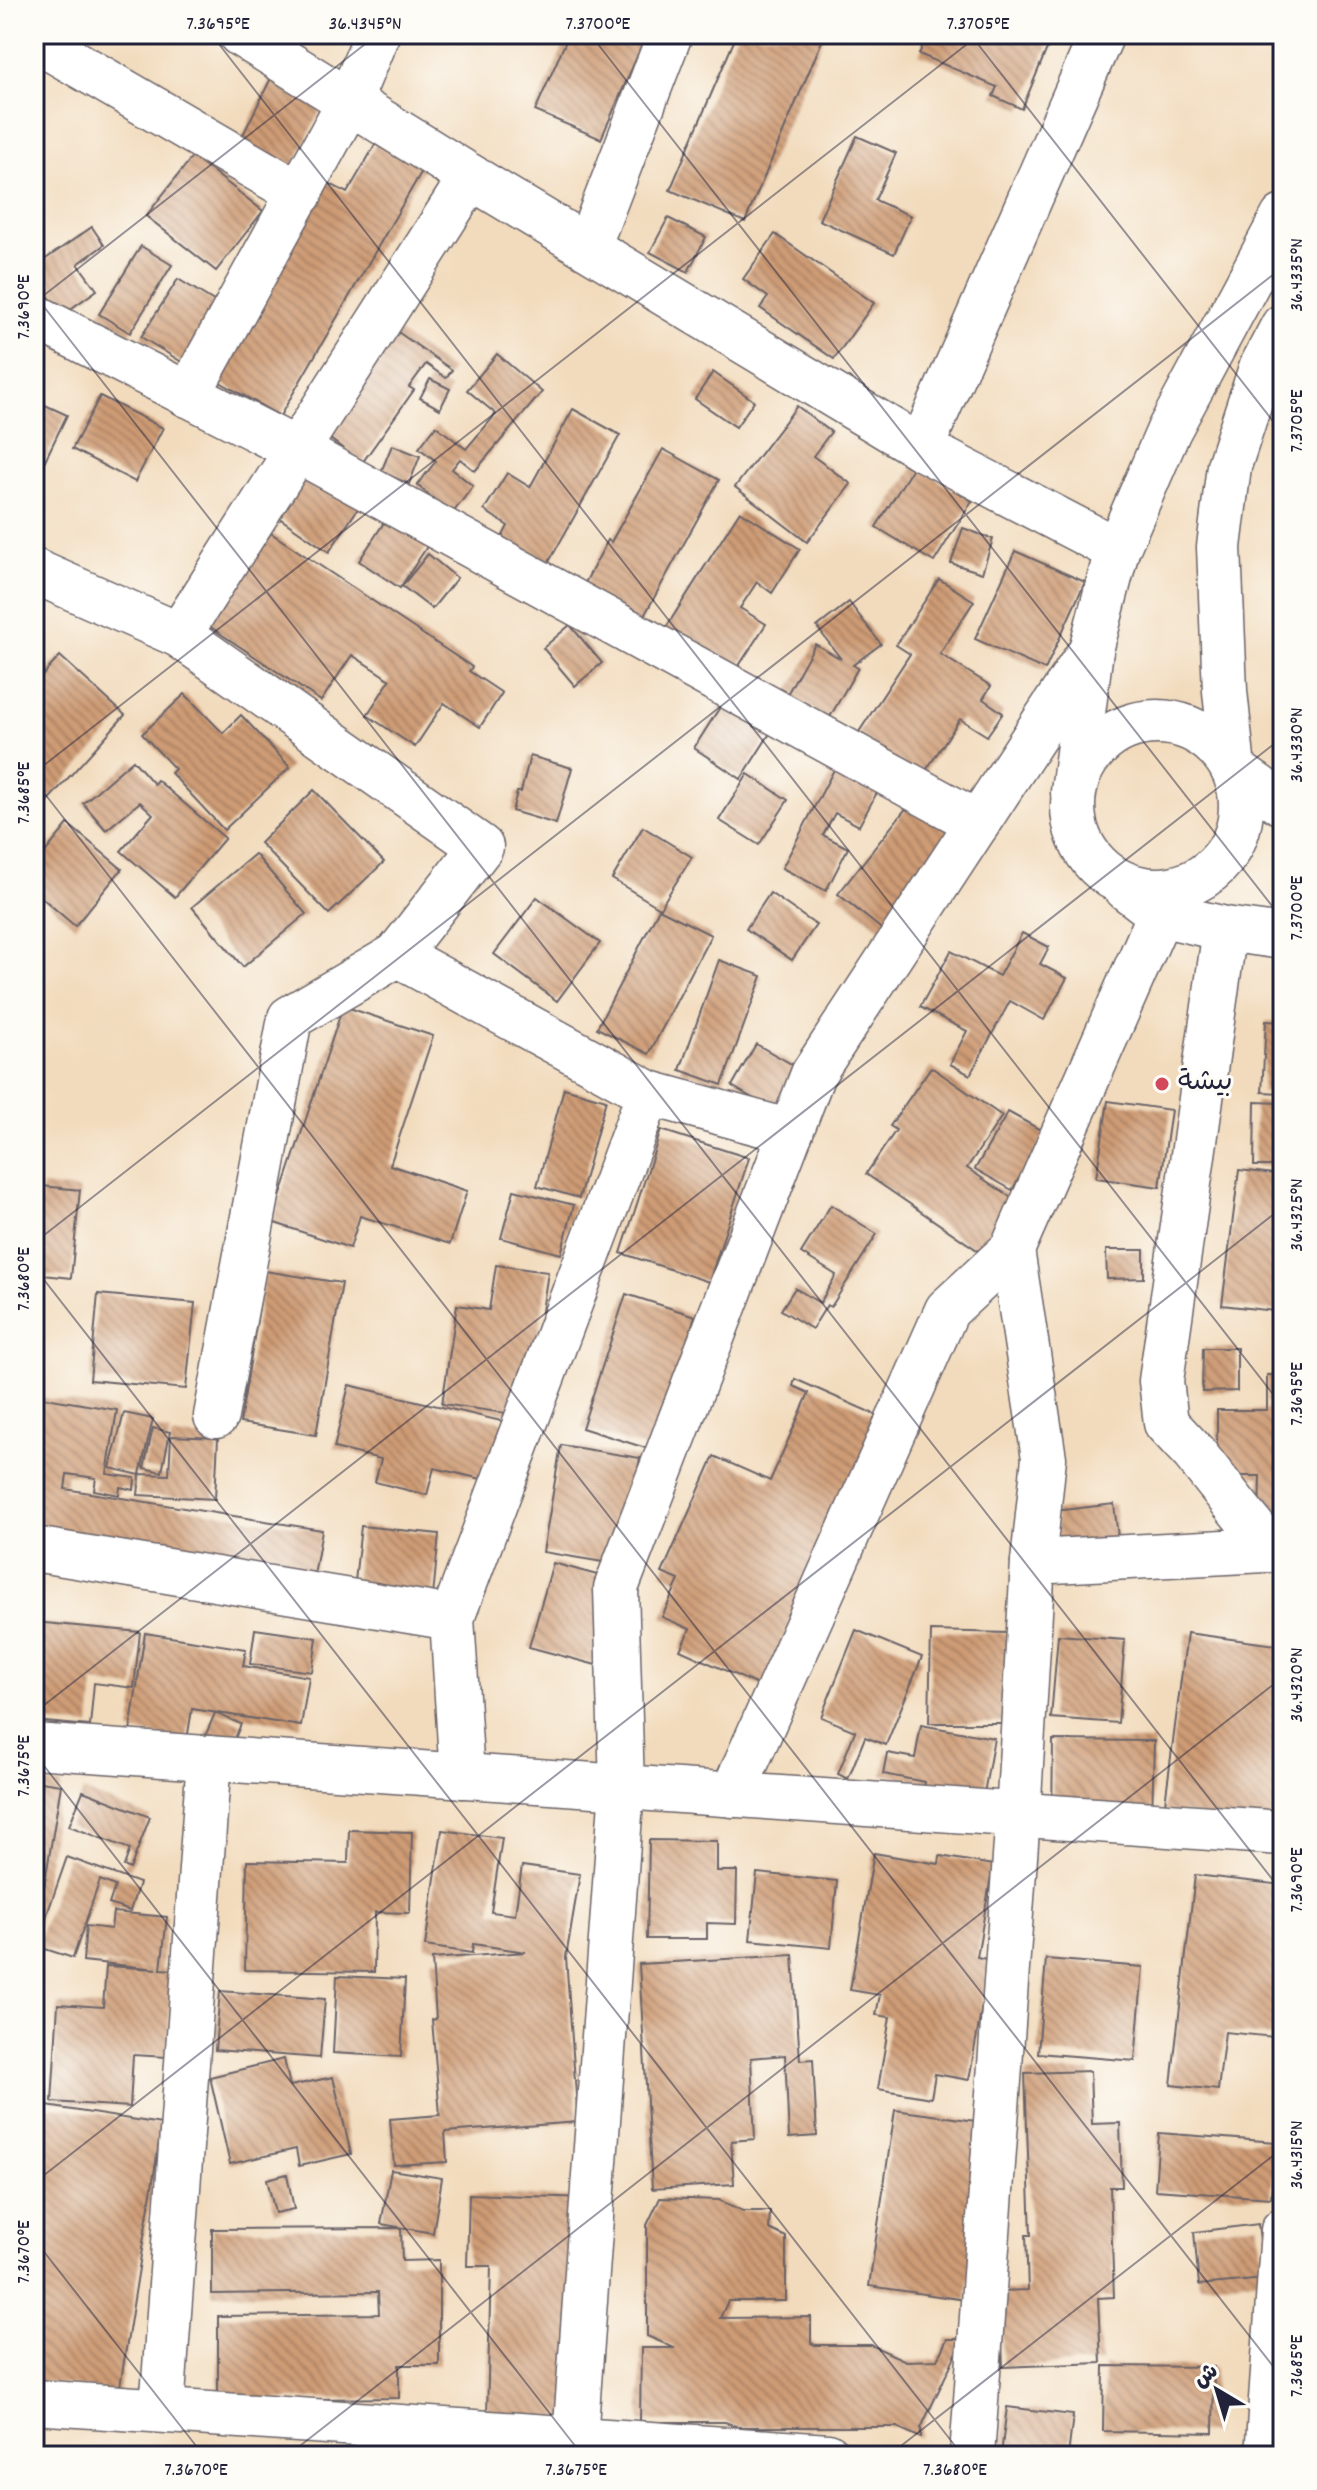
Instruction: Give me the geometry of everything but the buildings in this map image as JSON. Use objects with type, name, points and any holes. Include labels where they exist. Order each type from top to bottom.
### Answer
[{"type":"street","points":[[240,34],[921,448],[1117,550]]},
{"type":"street","points":[[188,395],[349,102],[377,34]]},
{"type":"street","points":[[588,247],[670,34]]},
{"type":"street","points":[[921,448],[1102,34]]},
{"type":"street","points":[[34,39],[300,194]]},
{"type":"street","points":[[179,635],[471,177]]},
{"type":"street","points":[[1283,217],[1169,430],[1117,550],[1091,650],[1073,792],[1075,827],[1087,855],[1160,914],[1225,929],[1283,937]]},
{"type":"street","points":[[34,316],[297,450],[978,823]]},
{"type":"street","points":[[1108,875],[1150,890],[1180,887],[1207,874],[1227,853],[1239,826],[1241,797],[1233,769],[1225,691],[1219,547],[1229,466],[1261,368],[1283,326]]},
{"type":"street","points":[[34,571],[179,635],[481,847],[397,955],[290,1018],[216,1416]]},
{"type":"street","points":[[575,2439],[622,1787],[616,1588],[813,1074],[1091,650]]},
{"type":"street","points":[[1073,792],[1083,765],[1102,742],[1127,727],[1156,721],[1191,728],[1216,745],[1233,769],[1283,804]]},
{"type":"street","points":[[732,1795],[947,1310],[1012,1250],[1160,914]]},
{"type":"street","points":[[1225,929],[1161,1381],[1166,1423],[1277,1549]]},
{"type":"street","points":[[397,955],[649,1093],[791,1132]]},
{"type":"street","points":[[462,1776],[452,1618],[649,1093]]},
{"type":"street","points":[[972,2456],[1033,1562],[1044,1458],[1012,1250]]},
{"type":"street","points":[[34,1549],[452,1618]]},
{"type":"street","points":[[1033,1562],[1277,1549]]},
{"type":"street","points":[[34,1746],[1283,1833]]},
{"type":"street","points":[[162,2410],[209,1758]]},
{"type":"street","points":[[1267,2456],[1278,2361],[1283,2230]]},
{"type":"street","points":[[34,2402],[162,2410],[411,2442],[575,2439],[828,2456]]},
{"type":"place","name":"بيشة","points":[[1162,1084]]}]
